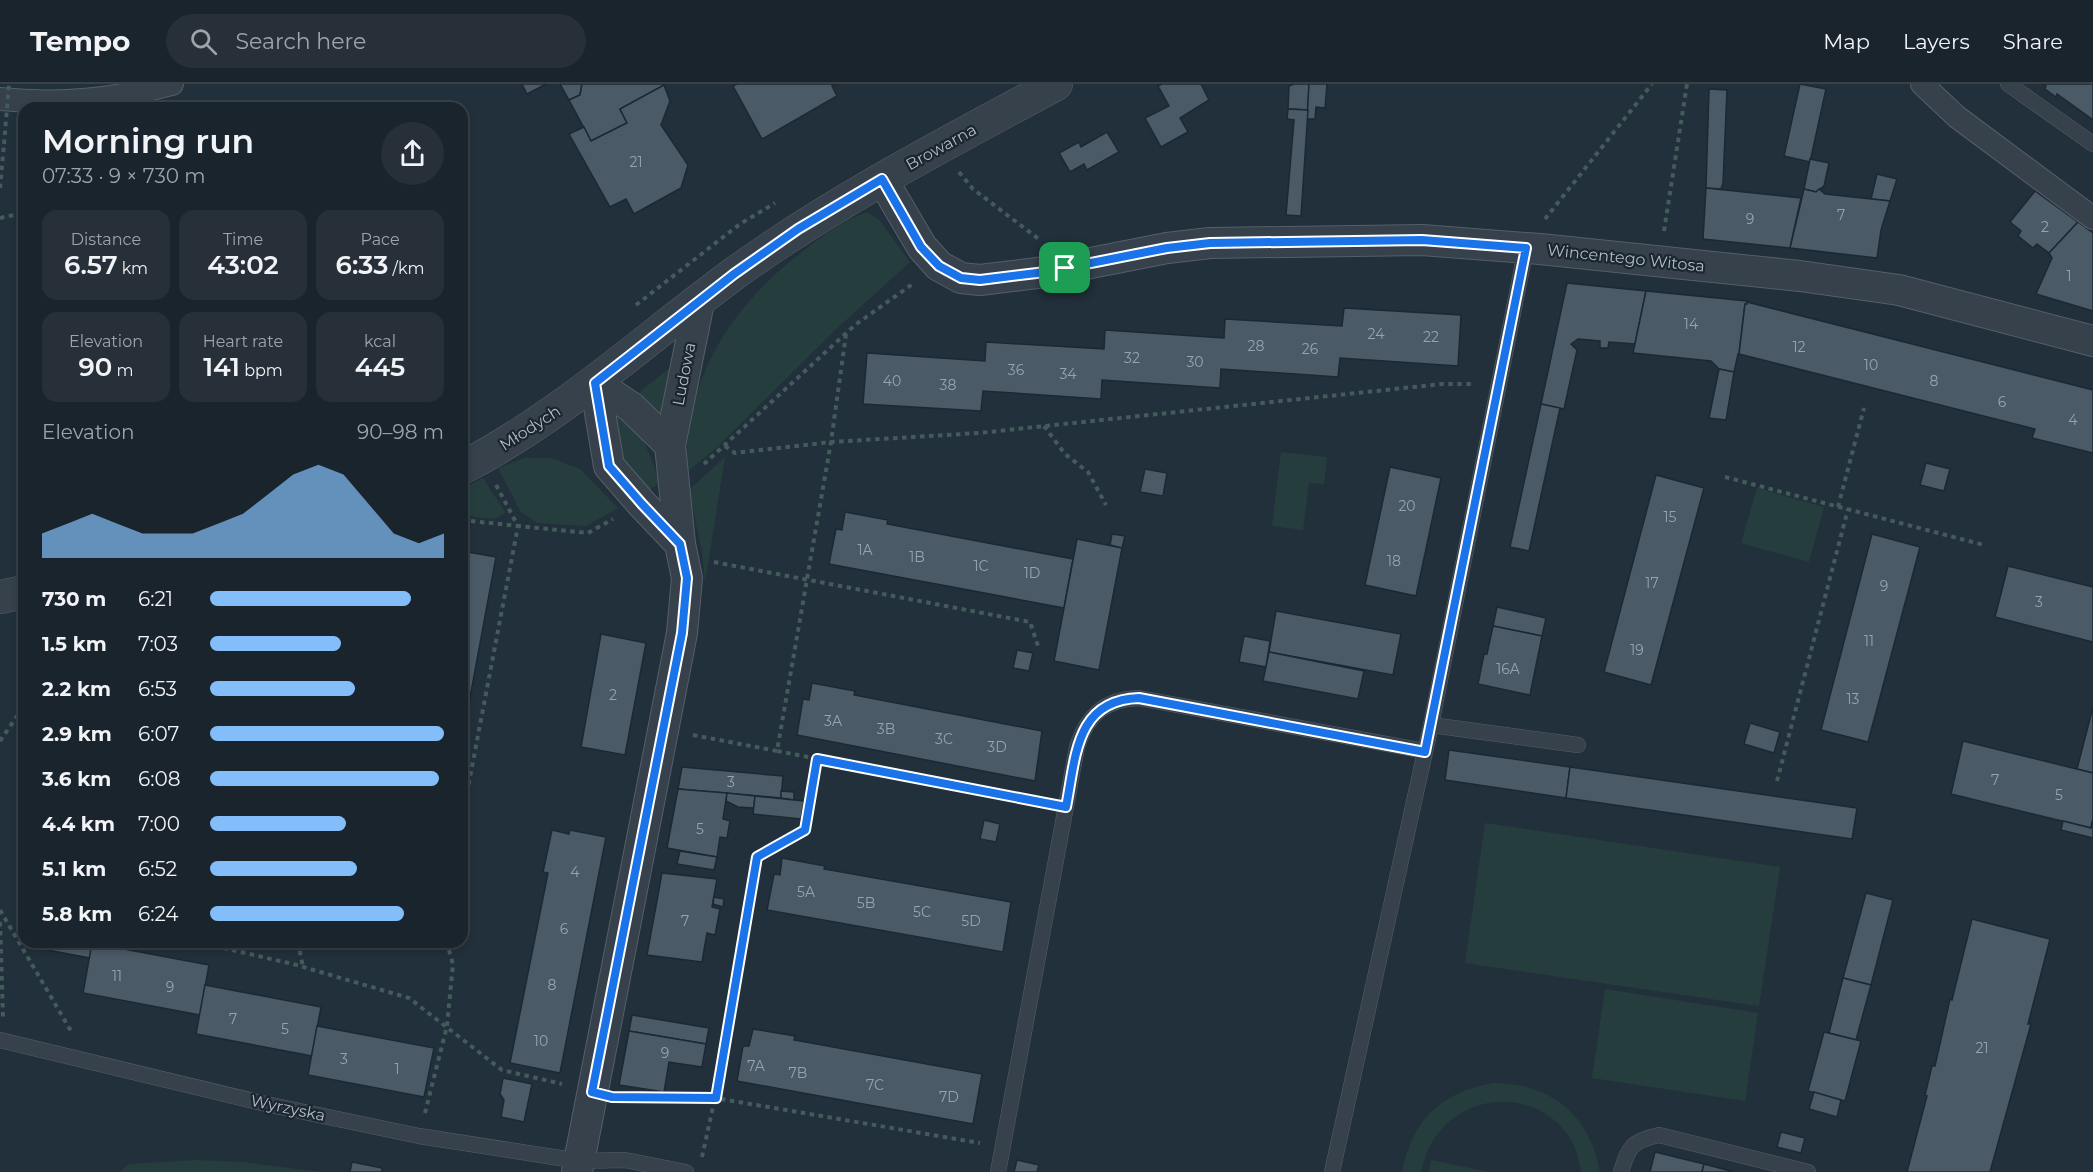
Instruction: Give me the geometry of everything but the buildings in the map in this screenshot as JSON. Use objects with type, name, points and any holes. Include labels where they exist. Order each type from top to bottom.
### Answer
[{"type":"street","points":[[57,102],[97,100],[172,84]]},
{"type":"street","name":"Browarna","points":[[595,383],[734,274],[798,229],[882,179],[1056,84]]},
{"type":"street","points":[[1922,84],[1957,117],[2093,218]]},
{"type":"street","points":[[0,99],[28,102]]},
{"type":"street","name":"Wincentego Witosa","points":[[882,179],[921,247],[939,266],[961,278],[980,280],[1065,268],[1167,248],[1210,243],[1422,240],[1660,261],[1800,276],[1899,290],[2093,341]]},
{"type":"street","name":"Ludowa","points":[[578,1167],[682,633],[687,578],[680,544],[670,445],[699,302]]},
{"type":"street","points":[[595,383],[631,407],[670,445]]},
{"type":"street","points":[[595,383],[609,466],[680,544]]},
{"type":"street","name":"Młodych","points":[[468,465],[541,422],[595,383]]},
{"type":"street","points":[[0,597],[18,593]]},
{"type":"lane","points":[[2008,84],[2093,144]]},
{"type":"lane","points":[[1332,1172],[1431,725],[1500,384],[1533,249]]},
{"type":"lane","points":[[998,1172],[1077,747],[1088,721],[1099,710],[1125,698],[1139,698],[1425,752]]},
{"type":"lane","points":[[1431,725],[1578,746]]},
{"type":"lane","name":"Wyrzyska","points":[[1,1040],[266,1104],[578,1167],[625,1160],[686,1172]]},
{"type":"lane","points":[[1622,1172],[1628,1150],[1640,1139],[1659,1135],[1808,1172]]},
{"type":"path","points":[[0,188],[9,84]]},
{"type":"path","points":[[1533,249],[1545,219],[1652,84]]},
{"type":"path","points":[[1660,261],[1687,84]]},
{"type":"path","points":[[953,165],[973,189],[1043,243],[1065,268]]},
{"type":"path","points":[[0,218],[18,214]]},
{"type":"path","points":[[777,751],[831,442],[846,334]]},
{"type":"path","points":[[725,446],[735,453],[831,442],[979,433],[1442,384],[1500,384]]},
{"type":"path","points":[[1838,507],[1864,408]]},
{"type":"path","points":[[1044,426],[1065,454],[1088,472],[1106,506]]},
{"type":"path","points":[[1725,477],[1984,545]]},
{"type":"path","points":[[1777,781],[1848,509]]},
{"type":"path","points":[[468,521],[518,526],[468,786]]},
{"type":"path","points":[[713,562],[1030,622],[1039,649]]},
{"type":"path","points":[[0,741],[18,715]]},
{"type":"path","points":[[689,734],[1066,807]]},
{"type":"path","points":[[701,1161],[716,1098],[757,857],[805,830],[817,759]]},
{"type":"path","points":[[0,910],[18,941]]},
{"type":"path","points":[[0,922],[1,1040]]},
{"type":"path","points":[[22,948],[75,1038],[79,1059]]},
{"type":"path","points":[[222,948],[303,967],[410,998],[502,1070],[612,1097],[716,1098],[1003,1146]]},
{"type":"path","points":[[299,948],[303,967]]},
{"type":"path","points":[[419,1136],[447,1026],[453,964],[449,948]]},
{"type":"green space","points":[[868,212],[880,221],[910,262],[834,331],[714,450],[688,471],[687,439],[693,406],[712,355],[726,332],[761,289],[809,246],[850,219]]},
{"type":"green space","points":[[677,362],[662,421],[636,395]]},
{"type":"green space","points":[[616,415],[633,425],[639,434],[660,483],[643,494],[630,476],[615,440]]},
{"type":"green space","points":[[1281,452],[1327,457],[1324,484],[1309,483],[1303,530],[1272,526]]},
{"type":"green space","points":[[725,457],[705,583],[702,552],[689,490]]},
{"type":"green space","points":[[524,458],[552,458],[580,469],[618,508],[586,526],[537,523],[521,512],[498,468]]},
{"type":"green space","points":[[483,478],[505,512],[497,518],[468,516],[468,486]]},
{"type":"green space","points":[[1757,488],[1824,507],[1809,562],[1741,543]]},
{"type":"green space","points":[[1485,823],[1780,867],[1759,1006],[1465,963]]},
{"type":"green space","points":[[1605,989],[1758,1013],[1745,1101],[1592,1078]]},
{"type":"green space","points":[[1493,1083],[1514,1084],[1533,1089],[1550,1096],[1564,1106],[1587,1134],[1600,1172],[1581,1172],[1572,1142],[1555,1120],[1531,1107],[1505,1102],[1478,1106],[1453,1118],[1433,1140],[1421,1172],[1402,1172],[1413,1137],[1421,1123],[1432,1111],[1458,1093]]},
{"type":"green space","points":[[197,1160],[243,1162],[321,1172],[119,1172],[129,1164]]},
{"type":"green space","points":[[1431,1160],[1490,1172],[1429,1172]]},
{"type":"route","points":[[882,179],[921,247],[939,266],[961,278],[980,280],[1065,268],[1167,248],[1210,243],[1422,240],[1526,248],[1425,752],[1139,698],[1125,698],[1099,710],[1088,721],[1077,747],[1066,807],[817,759],[805,830],[757,857],[716,1098],[612,1097],[592,1092],[682,633],[687,578],[680,544],[609,466],[595,383],[734,274],[798,229],[882,179]]}]
